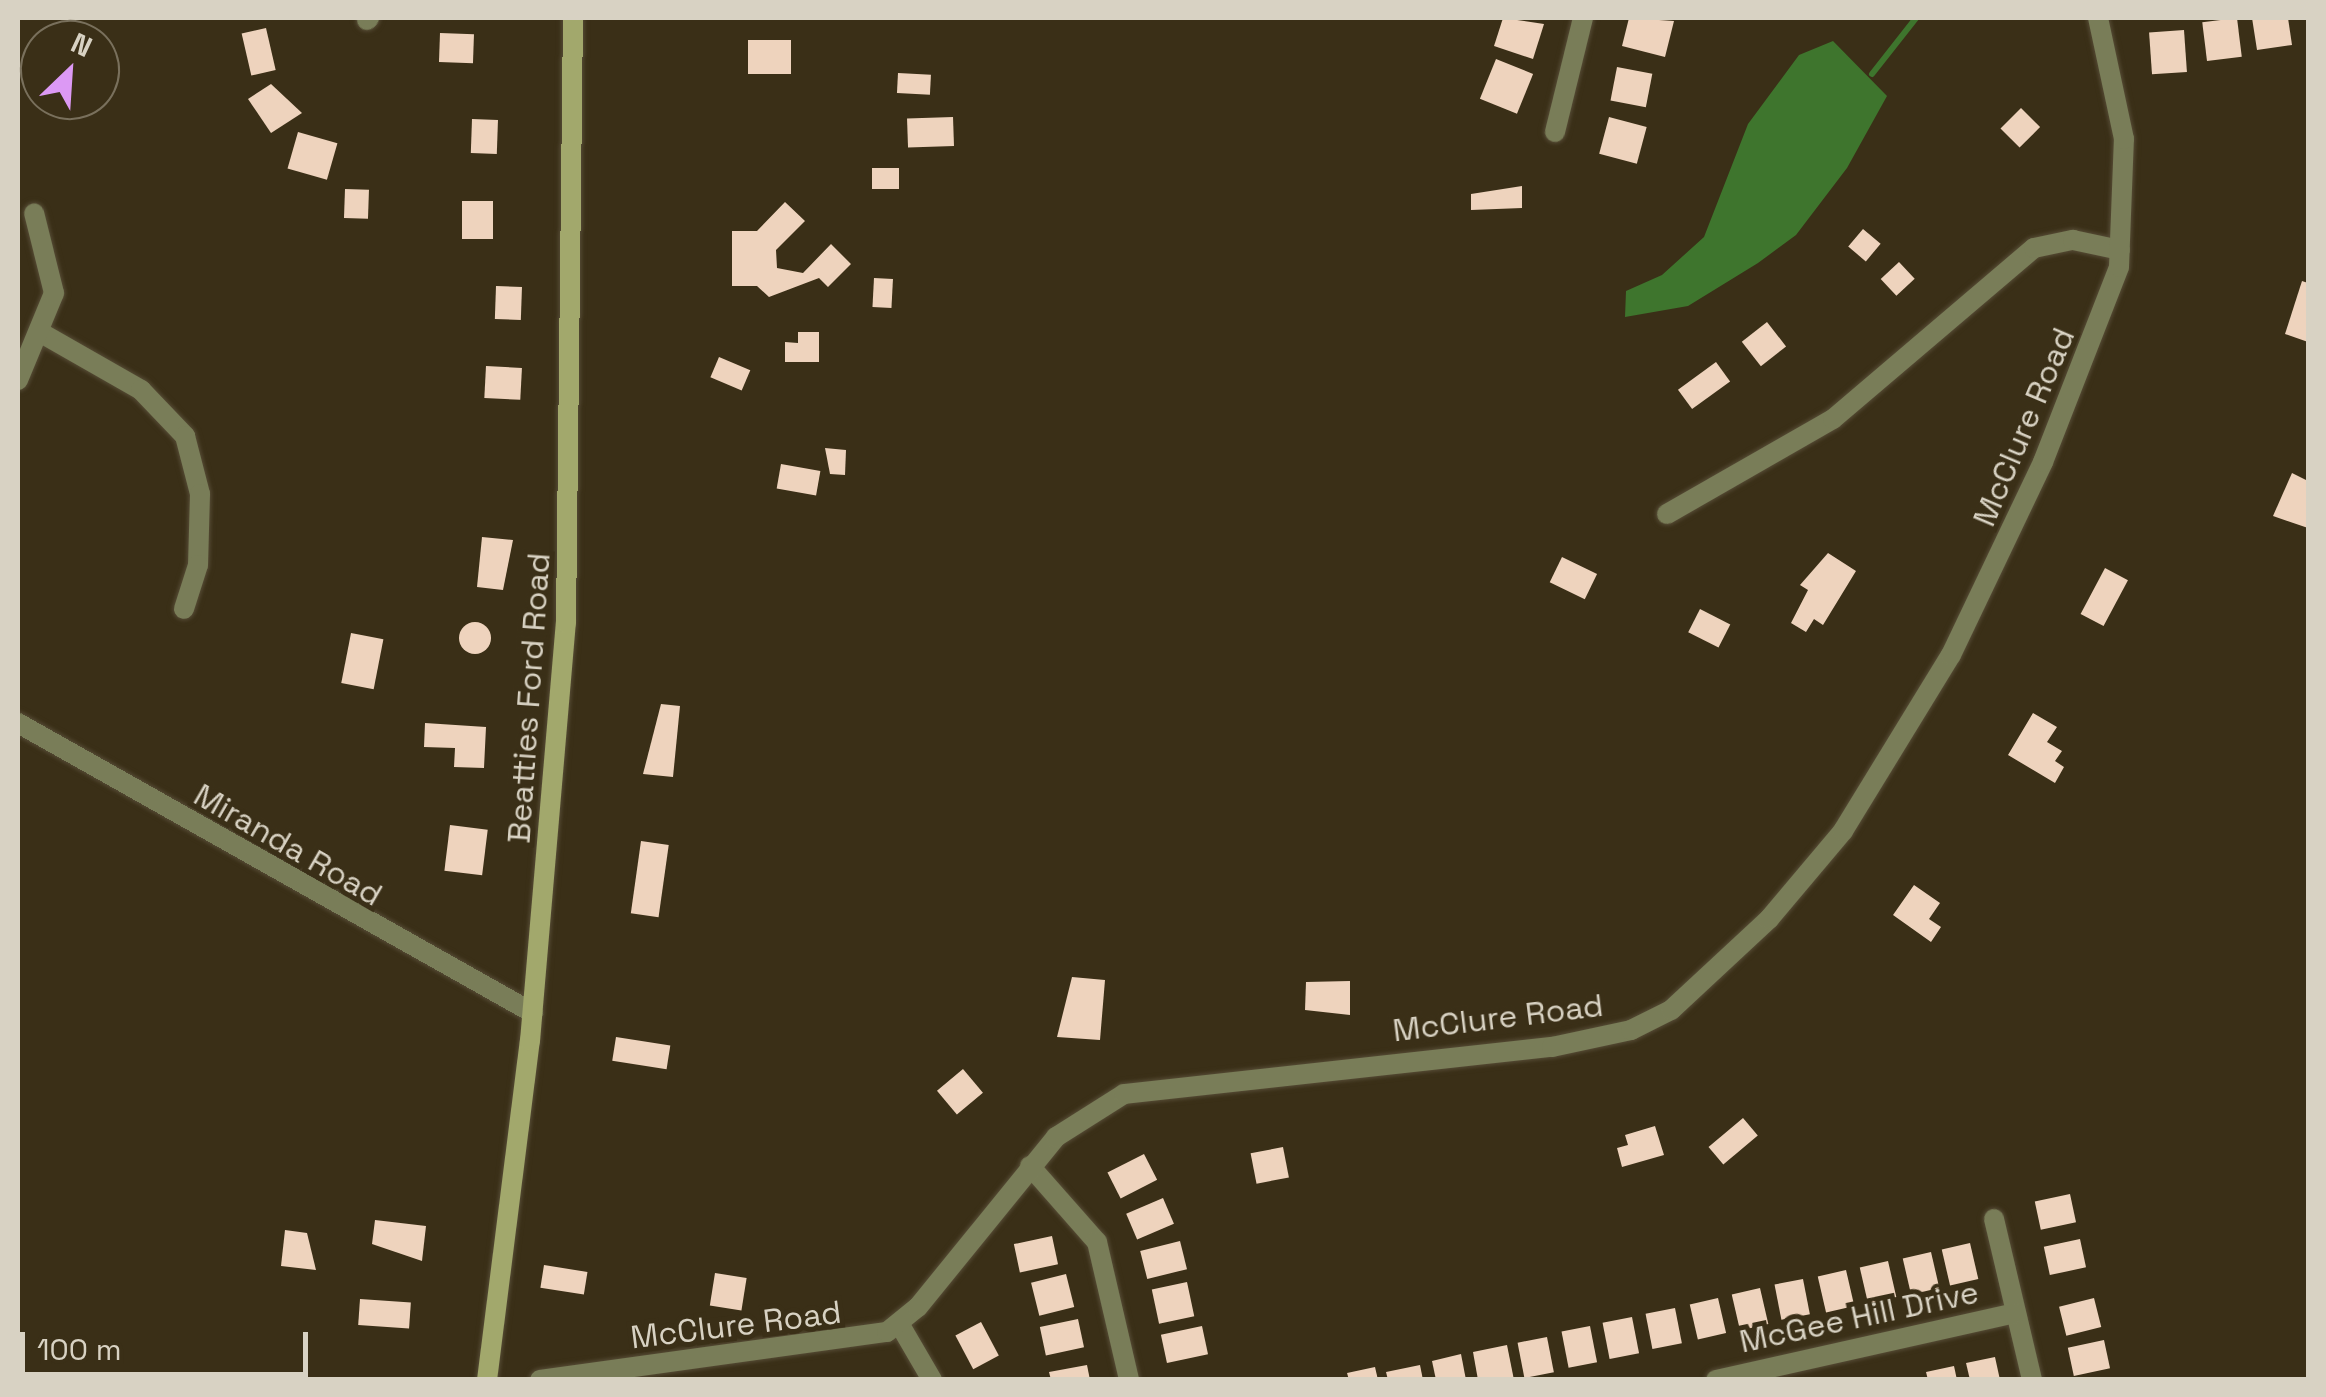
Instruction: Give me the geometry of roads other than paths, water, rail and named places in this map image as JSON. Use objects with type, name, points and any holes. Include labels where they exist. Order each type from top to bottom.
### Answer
[{"type":"main road","name":"Beatties Ford Road","points":[[487,1380],[533,1013],[572,477],[574,18]]},
{"type":"street","points":[[1555,132],[1583,18]]},
{"type":"street","name":"McClure Road","points":[[540,1380],[870,1338],[900,1325],[1030,1166],[1085,1112],[1124,1094],[1552,1047],[1631,1030],[1671,1010],[1816,868],[1951,655],[2098,330],[2120,250],[2124,139],[2098,18]]},
{"type":"street","points":[[18,380],[43,334],[54,276],[34,213]]},
{"type":"street","points":[[1667,514],[1833,419],[2034,248],[2073,240],[2120,250]]},
{"type":"street","points":[[43,334],[141,390],[184,436],[200,494],[184,610]]},
{"type":"street","name":"Miranda Road","points":[[18,723],[533,1013]]},
{"type":"street","points":[[1030,1166],[1088,1224],[1129,1380]]},
{"type":"street","points":[[1994,1220],[2032,1380]]},
{"type":"street","name":"McGee Hill Drive","points":[[1716,1380],[2016,1314]]},
{"type":"street","points":[[900,1325],[932,1380]]},
{"type":"waterway","points":[[1872,74],[1916,18]]}]
